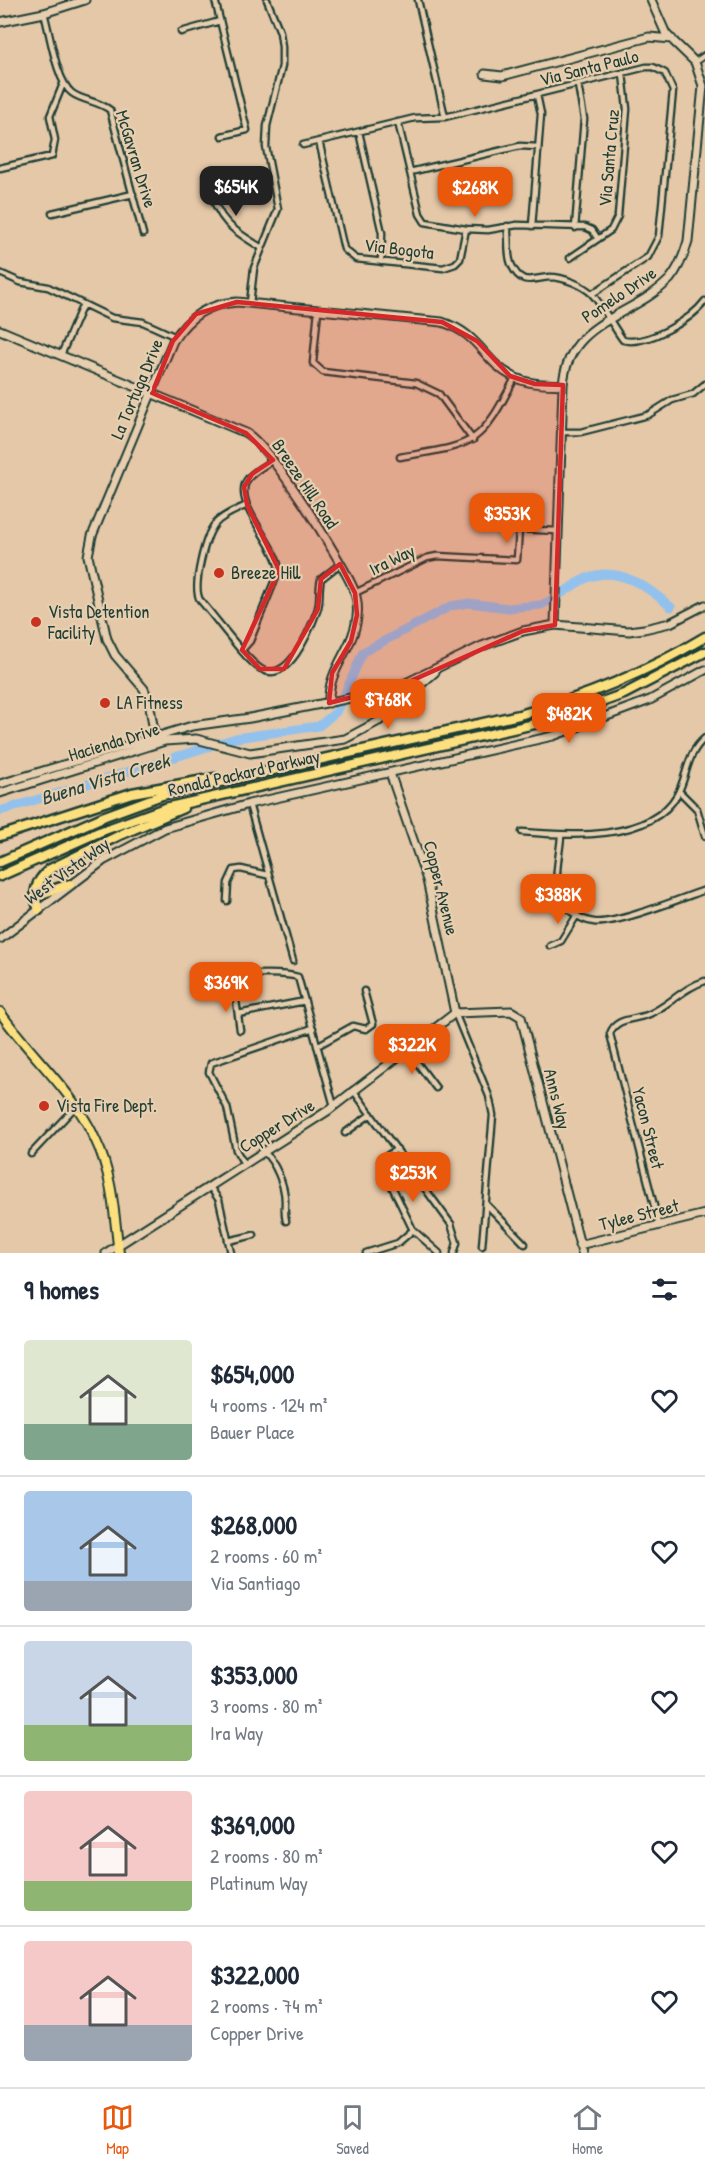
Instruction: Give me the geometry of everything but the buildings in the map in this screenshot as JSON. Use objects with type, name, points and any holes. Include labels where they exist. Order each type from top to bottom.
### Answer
[{"type":"highway","name":"Ronald Packard Parkway","points":[[0,861],[134,804],[237,777],[539,709],[631,676],[705,637]]},
{"type":"highway","name":"Ronald Packard Parkway","points":[[0,876],[139,817],[220,794],[552,720],[624,694],[705,652]]},
{"type":"highway","points":[[0,836],[148,789],[206,778],[237,777]]},
{"type":"highway","points":[[39,910],[34,895],[38,882],[41,877],[60,864],[151,821],[220,794]]},
{"type":"highway","points":[[38,882],[39,889],[44,893],[70,884]]},
{"type":"main road","points":[[0,1012],[20,1041],[76,1106],[96,1140],[106,1166],[118,1249]]},
{"type":"street","points":[[0,22],[44,14],[85,0]]},
{"type":"street","points":[[214,0],[248,130],[222,136]]},
{"type":"street","points":[[250,303],[254,268],[278,209],[266,147],[267,126],[282,66],[280,32],[267,0]]},
{"type":"street","points":[[418,0],[445,116]]},
{"type":"street","points":[[651,0],[660,24],[672,39],[695,62],[705,55]]},
{"type":"street","points":[[0,168],[52,156],[55,140],[50,116],[63,83],[44,14]]},
{"type":"street","points":[[181,32],[220,21]]},
{"type":"street","points":[[485,74],[502,76],[649,37],[672,39]]},
{"type":"street","name":"Pomelo Drive","points":[[555,625],[563,385],[569,354],[579,340],[655,291],[670,278],[682,260],[688,242],[703,86],[695,62]]},
{"type":"street","name":"Via Santa Paulo","points":[[303,145],[415,118],[445,116],[653,67],[665,73],[672,84],[659,236],[648,257],[592,294]]},
{"type":"street","name":"Via Santa Cruz","points":[[570,258],[611,230],[618,216],[627,109],[623,74]]},
{"type":"street","name":"McGavran Drive","points":[[63,83],[72,93],[101,103],[110,110],[143,234]]},
{"type":"street","points":[[575,228],[584,119],[578,85]]},
{"type":"street","points":[[532,226],[541,114],[537,95]]},
{"type":"street","points":[[398,122],[420,214],[425,222],[488,230],[507,226],[585,227],[592,230],[598,239]]},
{"type":"street","points":[[358,132],[382,233],[381,262]]},
{"type":"street","name":"Via Bogota","points":[[319,141],[344,249],[356,259],[447,267],[460,259],[466,229]]},
{"type":"street","points":[[410,172],[520,146],[538,147]]},
{"type":"street","points":[[209,186],[218,213],[224,221],[262,248]]},
{"type":"street","points":[[52,213],[132,194]]},
{"type":"street","points":[[507,226],[511,265],[520,278],[531,282],[548,277],[561,278],[592,294],[624,340],[635,343],[645,341],[697,312],[705,301]]},
{"type":"street","points":[[0,273],[20,282],[48,287],[112,318],[143,321],[176,338]]},
{"type":"street","name":"La Tortuga Drive","points":[[155,741],[149,701],[144,689],[115,655],[106,639],[88,556],[92,536],[152,393],[176,338],[189,320],[209,307],[225,303],[250,303],[442,322],[455,326],[477,341],[492,361],[515,378],[535,384],[563,385]]},
{"type":"street","points":[[61,355],[83,304]]},
{"type":"street","points":[[318,310],[313,363],[316,369],[323,372],[416,383],[439,394],[473,440]]},
{"type":"street","name":"Breeze Hill Road","points":[[0,330],[255,438],[273,460],[340,564],[355,593],[355,629],[332,673],[329,702]]},
{"type":"street","points":[[400,457],[453,448],[473,440],[494,417],[515,378]]},
{"type":"street","points":[[561,432],[581,432],[648,415],[666,403],[693,394],[705,384]]},
{"type":"street","points":[[242,650],[250,641],[279,570],[277,558],[247,505],[244,493],[247,480],[273,460]]},
{"type":"street","points":[[247,505],[220,519],[212,527],[196,588],[200,600],[260,669],[270,672],[284,669],[293,660],[318,609],[321,579],[340,564]]},
{"type":"street","name":"Ira Way","points":[[355,593],[427,558],[437,556],[517,560],[519,529],[557,531]]},
{"type":"street","name":"Hacienda Drive","points":[[0,793],[155,741],[192,726],[250,718],[404,684],[461,656],[523,631],[555,625],[629,631],[644,629],[670,623],[705,605]]},
{"type":"street","name":"Hacienda Drive","points":[[0,783],[155,741],[196,739],[237,751],[263,752],[345,739],[379,721],[430,676],[461,656]]},
{"type":"street","name":"West Vista Way","points":[[0,939],[103,861],[165,828],[249,804],[553,736],[650,699],[705,670]]},
{"type":"street","points":[[383,690],[393,695],[395,708]]},
{"type":"street","points":[[522,832],[561,836],[642,825],[660,816],[679,791],[689,758],[705,738]]},
{"type":"street","name":"Copper Avenue","points":[[390,773],[427,880],[455,1013]]},
{"type":"street","points":[[679,791],[697,809],[705,836]]},
{"type":"street","points":[[249,804],[293,961]]},
{"type":"street","points":[[561,836],[558,892],[567,907],[577,915],[596,922],[604,922],[704,890]]},
{"type":"street","points":[[227,901],[228,883],[234,870],[241,869],[267,874]]},
{"type":"street","points":[[550,946],[561,941],[577,915]]},
{"type":"street","points":[[196,970],[216,968],[248,974],[273,972],[298,977],[334,1106]]},
{"type":"street","name":"Yacon Street","points":[[659,1226],[611,1037],[612,1027],[617,1023],[648,1015],[683,991],[705,981]]},
{"type":"street","points":[[317,1046],[353,1026],[366,1029],[373,1024],[364,991]]},
{"type":"street","points":[[235,993],[240,1030]]},
{"type":"street","points":[[238,1014],[305,1001]]},
{"type":"street","name":"Anns Way","points":[[455,1013],[511,1011],[521,1017],[580,1249]]},
{"type":"street","points":[[455,1013],[489,1096],[494,1115],[482,1246]]},
{"type":"street","name":"Copper Drive","points":[[106,1253],[118,1249],[334,1106],[406,1048],[455,1013]]},
{"type":"street","points":[[244,1164],[236,1150],[227,1107],[209,1072],[211,1062],[313,1028]]},
{"type":"street","points":[[406,1048],[436,1088]]},
{"type":"street","points":[[353,1090],[451,1224],[457,1243],[454,1253]]},
{"type":"street","points":[[31,1154],[76,1106]]},
{"type":"street","points":[[345,1133],[371,1114]]},
{"type":"street","points":[[397,1149],[385,1157],[382,1162],[384,1170],[413,1230],[439,1253]]},
{"type":"street","points":[[264,1152],[274,1161],[285,1201],[283,1209],[286,1221]]},
{"type":"street","points":[[210,1187],[219,1200],[231,1253]]},
{"type":"street","points":[[486,1204],[525,1244]]},
{"type":"street","name":"Tylee Street","points":[[580,1249],[705,1214]]},
{"type":"street","points":[[366,1253],[398,1243],[413,1230]]},
{"type":"street","points":[[228,1241],[255,1235]]},
{"type":"highlighted area","points":[[237,302],[442,322],[477,341],[510,376],[535,384],[563,385],[555,625],[523,631],[404,684],[329,703],[332,673],[351,641],[357,615],[355,593],[340,564],[321,579],[318,609],[284,669],[260,669],[242,650],[279,570],[247,505],[244,487],[252,474],[273,460],[246,433],[152,393],[173,341],[196,314]]},
{"type":"waterway","name":"Buena Vista Creek","points":[[559,595],[587,578],[610,574],[632,580],[653,592],[671,607]]},
{"type":"waterway","name":"Buena Vista Creek","points":[[344,695],[363,652],[451,606],[469,603],[508,608],[541,605],[551,600]]},
{"type":"waterway","name":"Buena Vista Creek","points":[[219,743],[236,738],[319,726],[336,712],[340,704]]},
{"type":"waterway","name":"Buena Vista Creek","points":[[0,811],[211,746]]},
{"type":"place","name":"Breeze Hill","points":[[219,573]]},
{"type":"place","name":"Vista Detention Facility","points":[[36,622]]},
{"type":"place","name":"LA Fitness","points":[[105,703]]},
{"type":"place","name":"Vista Fire Dept.","points":[[44,1106]]}]
